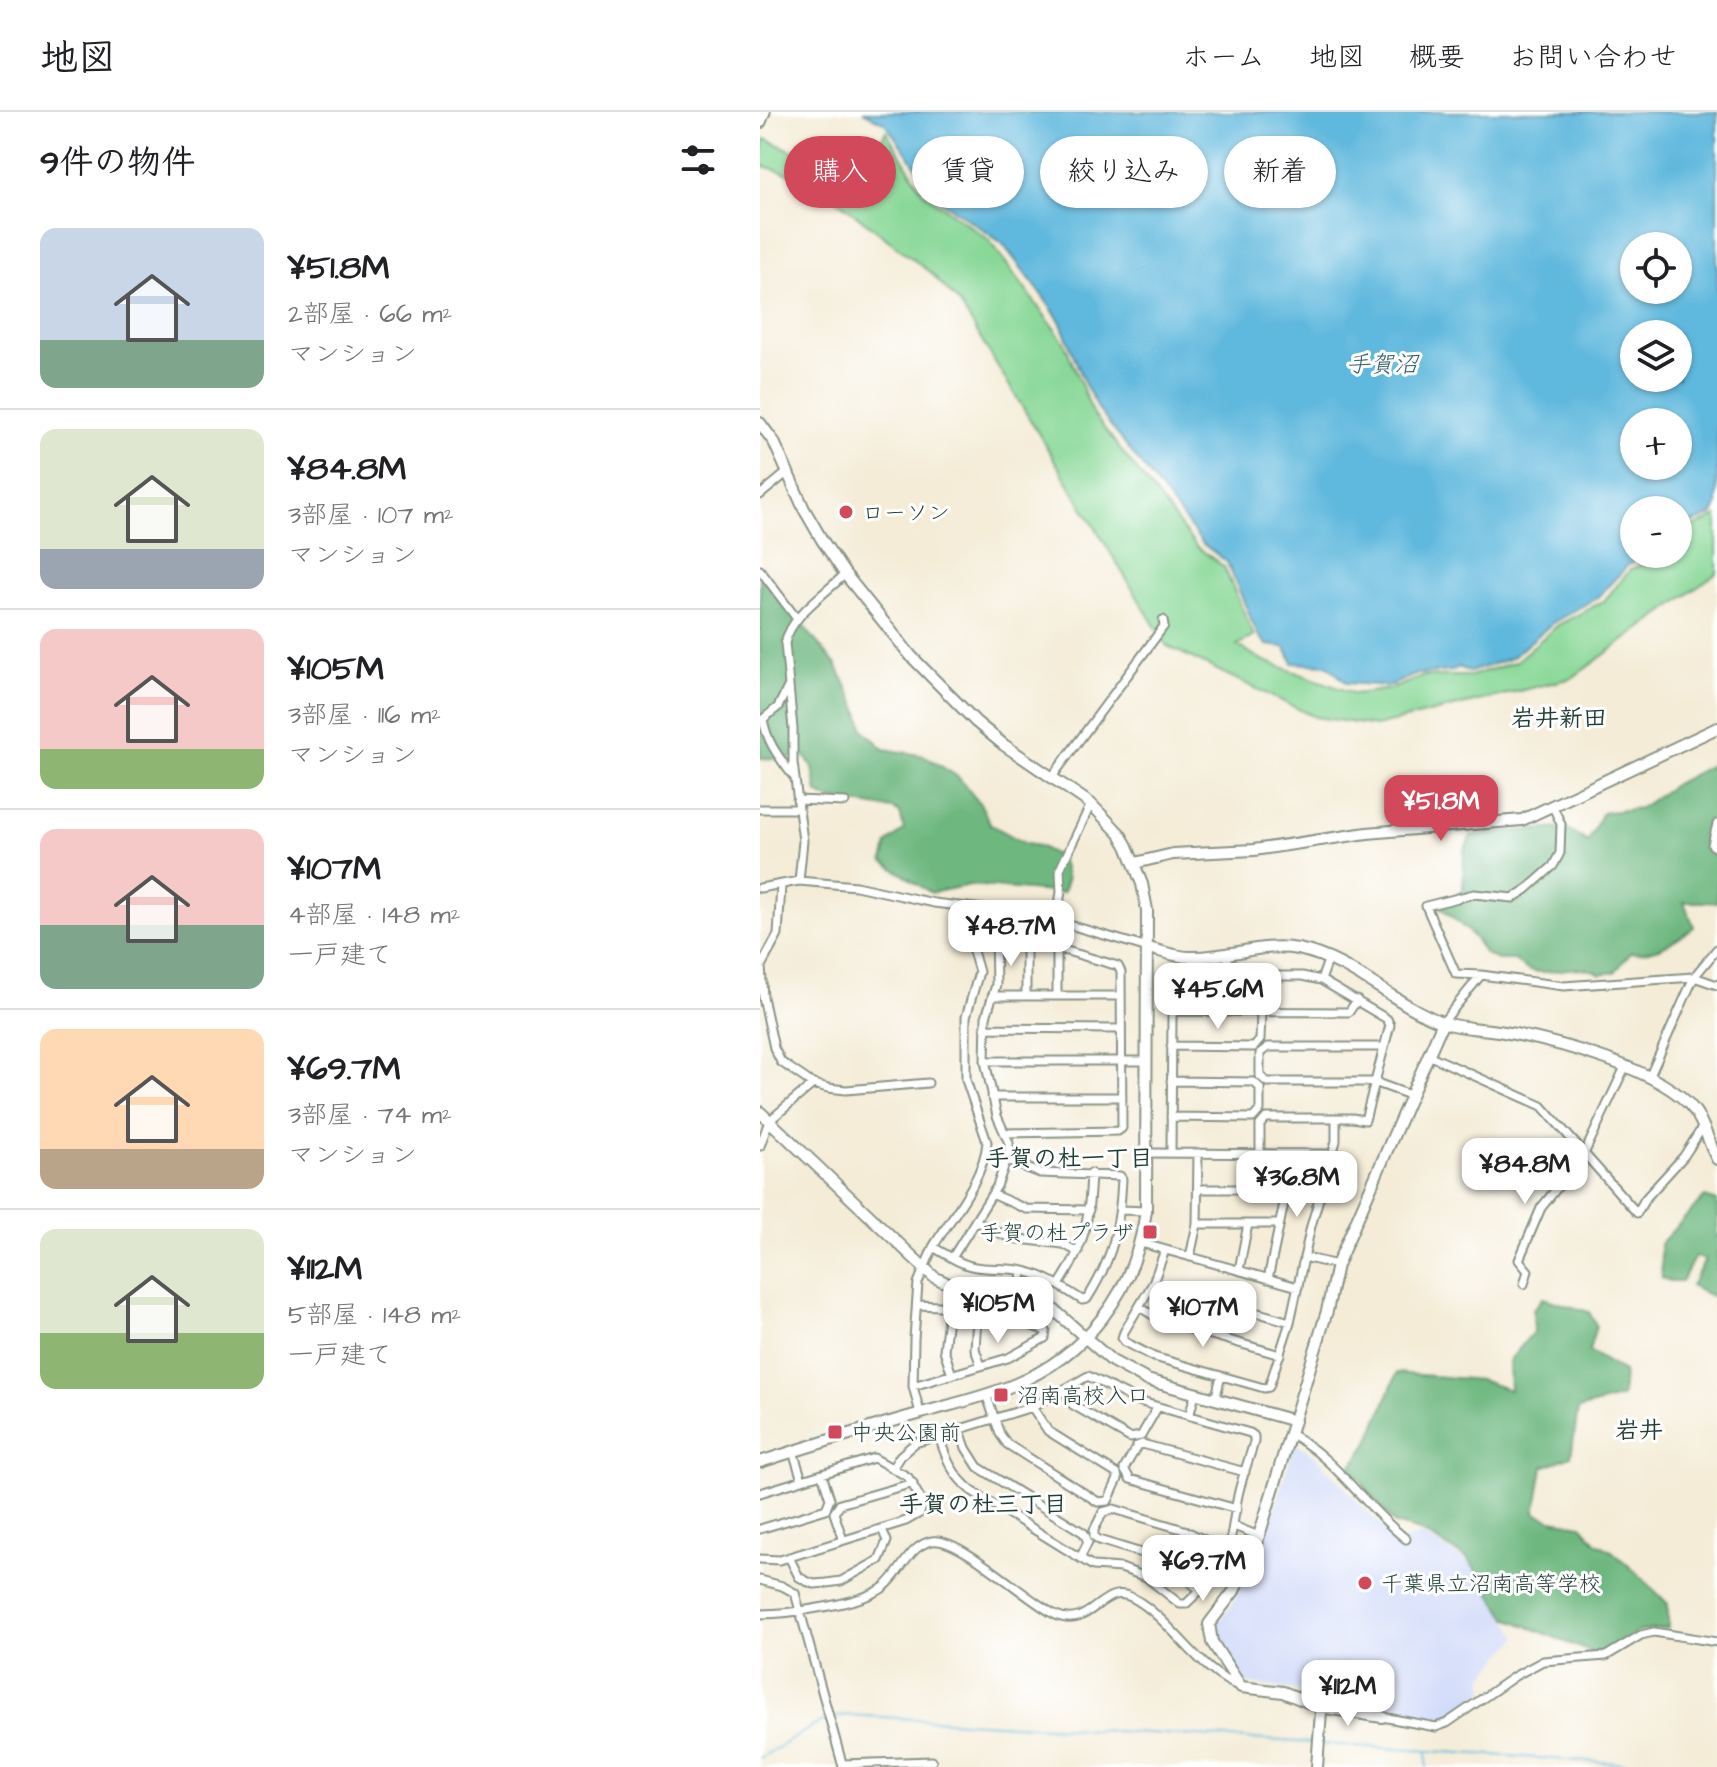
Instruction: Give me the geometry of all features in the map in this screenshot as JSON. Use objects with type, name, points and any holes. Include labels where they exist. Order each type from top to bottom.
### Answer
[{"type":"main road","points":[[760,122],[764,112]]},
{"type":"street","points":[[760,423],[789,471],[804,509],[845,574],[908,652],[951,700],[1004,745],[1091,804],[1120,834],[1135,863],[1147,910],[1148,948],[1146,1211],[1141,1243],[1121,1292],[1099,1325],[1051,1367],[1026,1379],[986,1394],[760,1462]]},
{"type":"street","points":[[760,495],[789,471]]},
{"type":"street","points":[[760,570],[797,619]]},
{"type":"street","points":[[799,881],[803,841],[785,643],[797,619],[845,574]]},
{"type":"street","points":[[1052,777],[1164,626],[1163,620]]},
{"type":"street","points":[[788,686],[778,707],[761,719],[772,749],[795,778]]},
{"type":"street","points":[[1135,863],[1173,854],[1254,850],[1367,833],[1522,820],[1717,728]]},
{"type":"street","points":[[760,809],[845,802]]},
{"type":"street","points":[[1056,921],[1061,892],[1060,869],[1091,804]]},
{"type":"street","points":[[1553,807],[1561,824],[1560,853],[1553,866],[1527,889],[1513,898],[1474,894],[1426,906],[1456,974],[1572,986],[1694,977],[1717,985]]},
{"type":"street","points":[[1717,824],[1712,845],[1717,848]]},
{"type":"street","points":[[760,888],[799,881],[856,886],[934,903],[1056,921],[1187,958],[1283,947],[1329,958],[1416,1010],[1443,1022],[1523,1036],[1625,1067],[1649,1078],[1684,1098],[1696,1113],[1717,1159]]},
{"type":"street","points":[[781,886],[778,935],[761,966],[763,997],[774,1048],[781,1062],[813,1084],[846,1090],[928,1083]]},
{"type":"street","points":[[920,1413],[913,1386],[918,1283],[933,1247],[975,1178],[986,1152],[987,1142],[966,1080],[966,1017],[979,972],[971,944],[972,908]]},
{"type":"street","points":[[971,932],[1026,939],[1118,966],[1121,972],[1122,1128],[1118,1131],[1005,1133]]},
{"type":"street","points":[[952,1258],[992,1194],[1006,1160],[1009,1143],[997,1116],[985,1061],[985,1028],[996,985],[995,933]]},
{"type":"street","points":[[1026,939],[1026,996]]},
{"type":"street","points":[[1057,948],[1057,996]]},
{"type":"street","points":[[1649,1078],[1694,977],[1717,949]]},
{"type":"street","points":[[1228,952],[1228,1012]]},
{"type":"street","points":[[1321,980],[1329,958]]},
{"type":"street","points":[[1241,1687],[1212,1642],[1209,1624],[1234,1591],[1259,1536],[1327,1311],[1337,1265],[1443,1022],[1481,975]]},
{"type":"street","points":[[1228,976],[1302,976],[1321,980],[1387,1019],[1390,1025],[1365,1120],[1266,1118],[1260,1125],[1260,1153]]},
{"type":"street","points":[[992,996],[1121,996]]},
{"type":"street","points":[[1171,1153],[1171,1046],[1172,1016],[1175,1011],[1349,1012],[1357,1000]]},
{"type":"street","points":[[1171,1046],[1254,1047],[1260,1040],[1261,1012]]},
{"type":"street","points":[[985,1028],[1121,1029]]},
{"type":"street","points":[[1384,1047],[1268,1047],[1260,1053],[1260,1076],[1267,1082],[1374,1082],[1410,1095]]},
{"type":"street","points":[[1428,1055],[1542,1106],[1637,1213],[1645,1199],[1684,1156],[1702,1128]]},
{"type":"street","points":[[985,1061],[1147,1061]]},
{"type":"street","points":[[1524,1284],[1528,1271],[1519,1260],[1541,1208],[1584,1154],[1625,1067]]},
{"type":"street","points":[[1171,1081],[1254,1082],[1260,1088],[1260,1110],[1253,1118],[1171,1117]]},
{"type":"street","points":[[760,1146],[769,1121],[813,1084]]},
{"type":"street","points":[[992,1097],[1122,1097]]},
{"type":"street","points":[[760,1112],[924,1269],[941,1281],[966,1292],[1019,1297],[1037,1302],[1064,1317],[1086,1339],[1130,1373],[1195,1395],[1295,1421]]},
{"type":"street","points":[[1165,1250],[1141,1308],[1124,1332],[1122,1338],[1125,1342],[1154,1357],[1269,1387],[1290,1322],[1321,1189],[1336,1141],[1336,1118]]},
{"type":"street","points":[[1707,1140],[1717,1129]]},
{"type":"street","points":[[1147,1153],[1332,1154]]},
{"type":"street","points":[[1190,1257],[1197,1224],[1198,1153]]},
{"type":"street","points":[[933,1247],[974,1269],[1022,1271],[1059,1285],[1082,1300],[1087,1299],[1109,1260],[1121,1210],[1122,1179],[1120,1176],[1091,1173],[1040,1173],[1006,1160]]},
{"type":"street","points":[[1059,1285],[1078,1252],[1087,1228],[1091,1173]]},
{"type":"street","points":[[1198,1189],[1321,1189]]},
{"type":"street","points":[[1268,1279],[1287,1189]]},
{"type":"street","points":[[992,1194],[1026,1209],[1089,1210]]},
{"type":"street","points":[[1121,1210],[1146,1211]]},
{"type":"street","points":[[975,1221],[1010,1238],[1063,1244],[1078,1252]]},
{"type":"street","points":[[1197,1224],[1279,1224]]},
{"type":"street","points":[[1239,1270],[1248,1224]]},
{"type":"street","points":[[1141,1243],[1298,1287]]},
{"type":"street","points":[[1304,1257],[1337,1265]]},
{"type":"street","points":[[1019,1297],[1022,1271]]},
{"type":"street","points":[[1153,1283],[1290,1322]]},
{"type":"street","points":[[1030,1324],[1037,1302]]},
{"type":"street","points":[[913,1386],[1008,1358],[1045,1338],[1046,1331],[1016,1320],[977,1318],[940,1306],[917,1305]]},
{"type":"street","points":[[1141,1308],[1163,1321],[1280,1355]]},
{"type":"street","points":[[949,1310],[944,1350],[952,1375]]},
{"type":"street","points":[[977,1318],[975,1349],[981,1366]]},
{"type":"street","points":[[893,1467],[915,1443],[1032,1407],[1064,1391],[1084,1376],[1094,1377],[1118,1392],[1157,1408],[1254,1436],[1227,1551],[1217,1571],[1186,1604],[1180,1604],[1146,1577],[1121,1568],[1093,1566],[960,1481],[948,1465],[939,1436]]},
{"type":"street","points":[[1215,1400],[1221,1376]]},
{"type":"street","points":[[1064,1391],[1073,1405],[1130,1438],[1141,1436],[1157,1408]]},
{"type":"street","points":[[986,1394],[1000,1434],[1012,1448],[1098,1502],[1108,1501],[1118,1479],[1117,1474],[1048,1431],[1032,1407]]},
{"type":"street","points":[[1189,1416],[1195,1395]]},
{"type":"street","points":[[960,1430],[966,1448],[978,1467],[1084,1533],[1088,1542],[1080,1558]]},
{"type":"street","points":[[1291,1434],[1315,1447],[1380,1518],[1406,1539]]},
{"type":"street","points":[[1237,1509],[1130,1479],[1124,1469],[1137,1446],[1142,1444],[1245,1472]]},
{"type":"street","points":[[793,1451],[802,1480]]},
{"type":"street","points":[[760,1493],[874,1458],[893,1467],[913,1483],[923,1503],[920,1513],[882,1529],[789,1557],[769,1561],[760,1559]]},
{"type":"street","points":[[760,1529],[826,1509],[830,1499],[822,1474]]},
{"type":"street","points":[[843,1540],[834,1513],[840,1504],[913,1483]]},
{"type":"street","points":[[1200,1590],[1158,1558],[1094,1536],[1103,1512],[1114,1509],[1184,1530],[1227,1551]]},
{"type":"street","points":[[1234,1526],[1259,1536]]},
{"type":"street","points":[[789,1557],[799,1577],[806,1581],[814,1584],[841,1581],[879,1560],[887,1541],[882,1529]]},
{"type":"street","points":[[760,1614],[849,1601],[879,1591],[918,1547],[941,1541],[962,1551],[1051,1612],[1067,1619],[1085,1615],[1111,1596],[1130,1596],[1224,1678],[1241,1687],[1283,1692],[1320,1707],[1436,1727],[1543,1661],[1606,1656],[1641,1635],[1662,1632],[1717,1642]]},
{"type":"street","points":[[760,1580],[795,1593],[843,1765],[932,1761]]},
{"type":"street","points":[[1317,1767],[1320,1707]]},
{"type":"shaded area","name":"千葉県立沼南高等学校","points":[[1295,1443],[1315,1455],[1371,1516],[1400,1541],[1422,1535],[1477,1568],[1518,1637],[1483,1677],[1485,1691],[1451,1715],[1427,1722],[1319,1701],[1297,1690],[1245,1683],[1235,1673],[1215,1634],[1215,1625],[1230,1608],[1248,1573],[1274,1511]]},
{"type":"green space","points":[[765,139],[784,147],[784,172],[760,165]]},
{"type":"green space","points":[[896,147],[912,174],[912,208],[945,208],[989,240],[1064,342],[1093,414],[1196,546],[1224,567],[1254,636],[1237,645],[1262,660],[1355,694],[1391,689],[1424,676],[1471,676],[1515,662],[1558,625],[1604,601],[1634,568],[1692,568],[1692,527],[1717,516],[1717,573],[1572,678],[1376,726],[1315,717],[1167,646],[960,304],[932,274],[847,208],[896,208]]},
{"type":"green space","points":[[760,568],[763,578],[836,665],[858,709],[864,730],[884,749],[925,756],[958,777],[981,805],[990,824],[1026,844],[1039,846],[1061,858],[1067,880],[1063,893],[970,885],[931,893],[883,861],[888,843],[904,830],[900,813],[893,809],[829,799],[817,793],[813,768],[804,755],[786,759],[760,758]]},
{"type":"green space","points":[[1717,762],[1717,902],[1684,902],[1694,927],[1672,942],[1648,951],[1631,952],[1615,972],[1600,974],[1579,968],[1534,971],[1524,968],[1515,960],[1498,960],[1484,953],[1471,935],[1442,908],[1463,890],[1464,851],[1471,836],[1566,828],[1588,842],[1602,813],[1640,808],[1675,784]]},
{"type":"green space","points":[[1705,1197],[1717,1201],[1717,1299],[1691,1286],[1705,1260],[1695,1256],[1682,1281],[1662,1278],[1660,1244]]},
{"type":"green space","points":[[1543,1298],[1589,1312],[1596,1325],[1589,1351],[1624,1372],[1622,1397],[1578,1409],[1571,1456],[1543,1467],[1535,1513],[1552,1520],[1581,1525],[1597,1543],[1612,1551],[1668,1604],[1668,1628],[1638,1632],[1604,1654],[1595,1654],[1507,1618],[1469,1560],[1420,1531],[1395,1524],[1350,1468],[1369,1442],[1397,1373],[1480,1380],[1510,1390],[1509,1361],[1534,1331],[1533,1310]]},
{"type":"water","name":"手賀沼","points":[[863,112],[1717,112],[1717,506],[1712,515],[1692,523],[1692,496],[1620,496],[1620,568],[1625,568],[1598,597],[1554,622],[1511,658],[1470,672],[1459,667],[1453,671],[1417,674],[1389,686],[1347,683],[1327,665],[1293,663],[1285,647],[1267,645],[1258,635],[1227,562],[1203,544],[1100,412],[1085,384],[1060,321],[1039,291],[1002,243],[952,208],[1024,208],[1024,136],[912,136],[912,161],[885,123]]},
{"type":"waterway","points":[[760,1758],[824,1720],[848,1715],[1315,1743]]},
{"type":"waterway","points":[[1321,1744],[1678,1767]]},
{"type":"waterway","points":[[1427,1752],[1427,1767]]},
{"type":"place","name":"ローソン","points":[[846,512]]},
{"type":"place","name":"手賀の杜プラザ","points":[[1150,1232]]},
{"type":"place","name":"沼南高校入口","points":[[1001,1395]]},
{"type":"place","name":"中央公園前","points":[[835,1432]]},
{"type":"place","name":"千葉県立沼南高等学校","points":[[1365,1583]]},
{"type":"district","name":"岩井新田","points":[[1559,718]]},
{"type":"district","name":"手賀の杜一丁目","points":[[1069,1158]]},
{"type":"district","name":"岩井","points":[[1639,1430]]},
{"type":"district","name":"手賀の杜三丁目","points":[[983,1504]]}]
